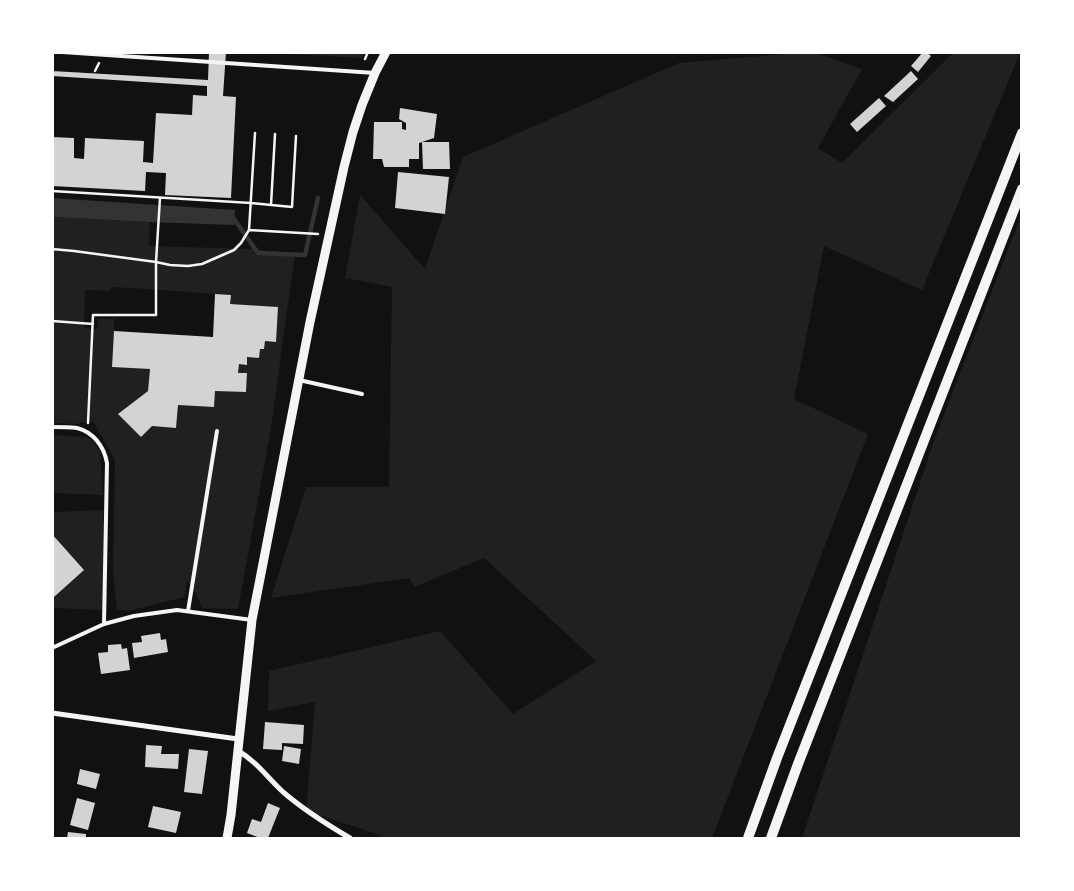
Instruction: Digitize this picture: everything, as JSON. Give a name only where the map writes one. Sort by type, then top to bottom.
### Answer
[{"type":"main road","points":[[748,838],[784,740],[1022,133]]},
{"type":"main road","points":[[771,838],[801,755],[1022,189]]},
{"type":"street","points":[[227,838],[252,620],[299,380],[353,132],[375,73],[386,52]]},
{"type":"street","points":[[52,713],[238,739]]},
{"type":"street","points":[[237,750],[249,757],[281,790],[306,811],[350,838]]},
{"type":"lane","points":[[62,52],[375,73]]},
{"type":"lane","points":[[136,52],[136,58]]},
{"type":"lane","points":[[299,380],[362,394]]},
{"type":"lane","points":[[52,427],[76,428],[88,432],[99,443],[105,453],[107,463],[104,624]]},
{"type":"lane","points":[[188,611],[218,430]]},
{"type":"lane","points":[[52,648],[104,624],[134,616],[177,610],[252,620]]},
{"type":"path","points":[[365,58],[368,52]]},
{"type":"path","points":[[52,249],[188,266],[202,264],[234,250],[249,230],[255,133]]},
{"type":"path","points":[[271,205],[274,134]]},
{"type":"path","points":[[52,191],[292,207],[296,136]]},
{"type":"path","points":[[88,432],[93,316],[156,316],[156,262],[160,198]]},
{"type":"path","points":[[249,230],[319,234]]},
{"type":"path","points":[[52,321],[93,324]]},
{"type":"shaded area","points":[[272,52],[365,53],[362,58]]},
{"type":"shaded area","points":[[813,52],[862,69],[818,148],[842,163],[953,53],[1020,53],[922,290],[824,246],[794,399],[868,434],[712,838],[384,838],[306,811],[315,702],[268,711],[269,671],[440,631],[513,714],[596,661],[484,558],[414,587],[410,578],[271,598],[306,487],[389,487],[392,287],[345,278],[360,195],[425,269],[463,157],[679,63]]},
{"type":"shaded area","points":[[52,198],[235,210],[234,225],[53,217]]},
{"type":"shaded area","points":[[1021,216],[1021,838],[802,838],[935,438]]},
{"type":"shaded area","points":[[52,217],[150,222],[149,246],[252,249],[295,254],[270,434],[238,609],[202,608],[187,580],[185,597],[128,611],[117,609],[113,572],[115,460],[93,421],[75,424],[53,423]],"holes":[[[111,287],[230,295],[230,304],[278,307],[276,342],[265,341],[264,349],[260,349],[259,358],[247,357],[246,364],[239,364],[238,373],[247,374],[246,392],[215,391],[214,407],[178,405],[176,428],[152,426],[141,437],[118,414],[148,391],[150,369],[112,367],[114,319],[98,319],[97,329],[84,328],[85,290],[110,291]]]},
{"type":"shaded area","points":[[53,435],[86,437],[92,440],[100,451],[103,495],[53,493]]},
{"type":"shaded area","points":[[103,510],[103,610],[53,608],[52,597],[84,570],[53,534],[53,512]]},
{"type":"building","points":[[209,52],[226,52],[223,96],[236,97],[231,198],[165,195],[166,173],[146,172],[145,191],[52,186],[52,137],[74,138],[74,158],[84,159],[85,138],[144,141],[143,162],[153,163],[156,113],[192,115],[193,95],[207,96],[207,86],[52,76],[52,71],[208,80]]},
{"type":"building","points":[[923,52],[931,56],[918,72],[911,66]]},
{"type":"building","points":[[911,71],[918,79],[893,102],[884,96]]},
{"type":"building","points":[[879,98],[886,106],[857,132],[850,124]]},
{"type":"building","points":[[400,108],[437,114],[434,138],[419,143],[419,159],[409,159],[409,167],[384,167],[382,159],[373,159],[374,122],[402,122],[402,129],[406,130],[406,123],[399,119]]},
{"type":"building","points":[[422,142],[449,142],[450,169],[423,169]]},
{"type":"building","points":[[398,172],[449,177],[445,214],[395,208]]},
{"type":"building","points":[[215,294],[231,295],[230,304],[278,307],[276,342],[265,341],[264,349],[260,349],[259,358],[247,357],[247,365],[239,364],[238,373],[247,373],[246,392],[215,391],[214,407],[178,405],[176,428],[152,426],[141,437],[118,414],[148,391],[150,369],[112,367],[114,331],[213,337]]},
{"type":"building","points":[[52,534],[84,570],[54,597],[52,597]]},
{"type":"building","points":[[160,633],[161,640],[166,639],[168,652],[134,658],[132,643],[142,642],[141,636]]},
{"type":"building","points":[[121,644],[122,649],[127,648],[130,670],[101,674],[98,653],[108,652],[108,645]]},
{"type":"building","points":[[265,722],[304,725],[303,744],[282,743],[282,750],[263,749]]},
{"type":"building","points":[[146,745],[162,746],[161,754],[179,754],[178,769],[145,767]]},
{"type":"building","points":[[284,746],[301,749],[299,764],[282,761]]},
{"type":"building","points":[[189,749],[208,751],[202,794],[184,792]]},
{"type":"building","points":[[80,769],[100,774],[96,789],[77,784]]},
{"type":"building","points":[[77,798],[95,803],[88,830],[70,825]]},
{"type":"building","points":[[268,803],[280,808],[268,838],[260,838],[247,833],[252,819],[261,822]]},
{"type":"building","points":[[153,806],[181,812],[176,833],[148,827]]},
{"type":"building","points":[[68,832],[86,834],[86,838],[67,838]]},
{"type":"waterway","points":[[229,219],[234,219],[258,253],[305,255],[318,198]]}]
